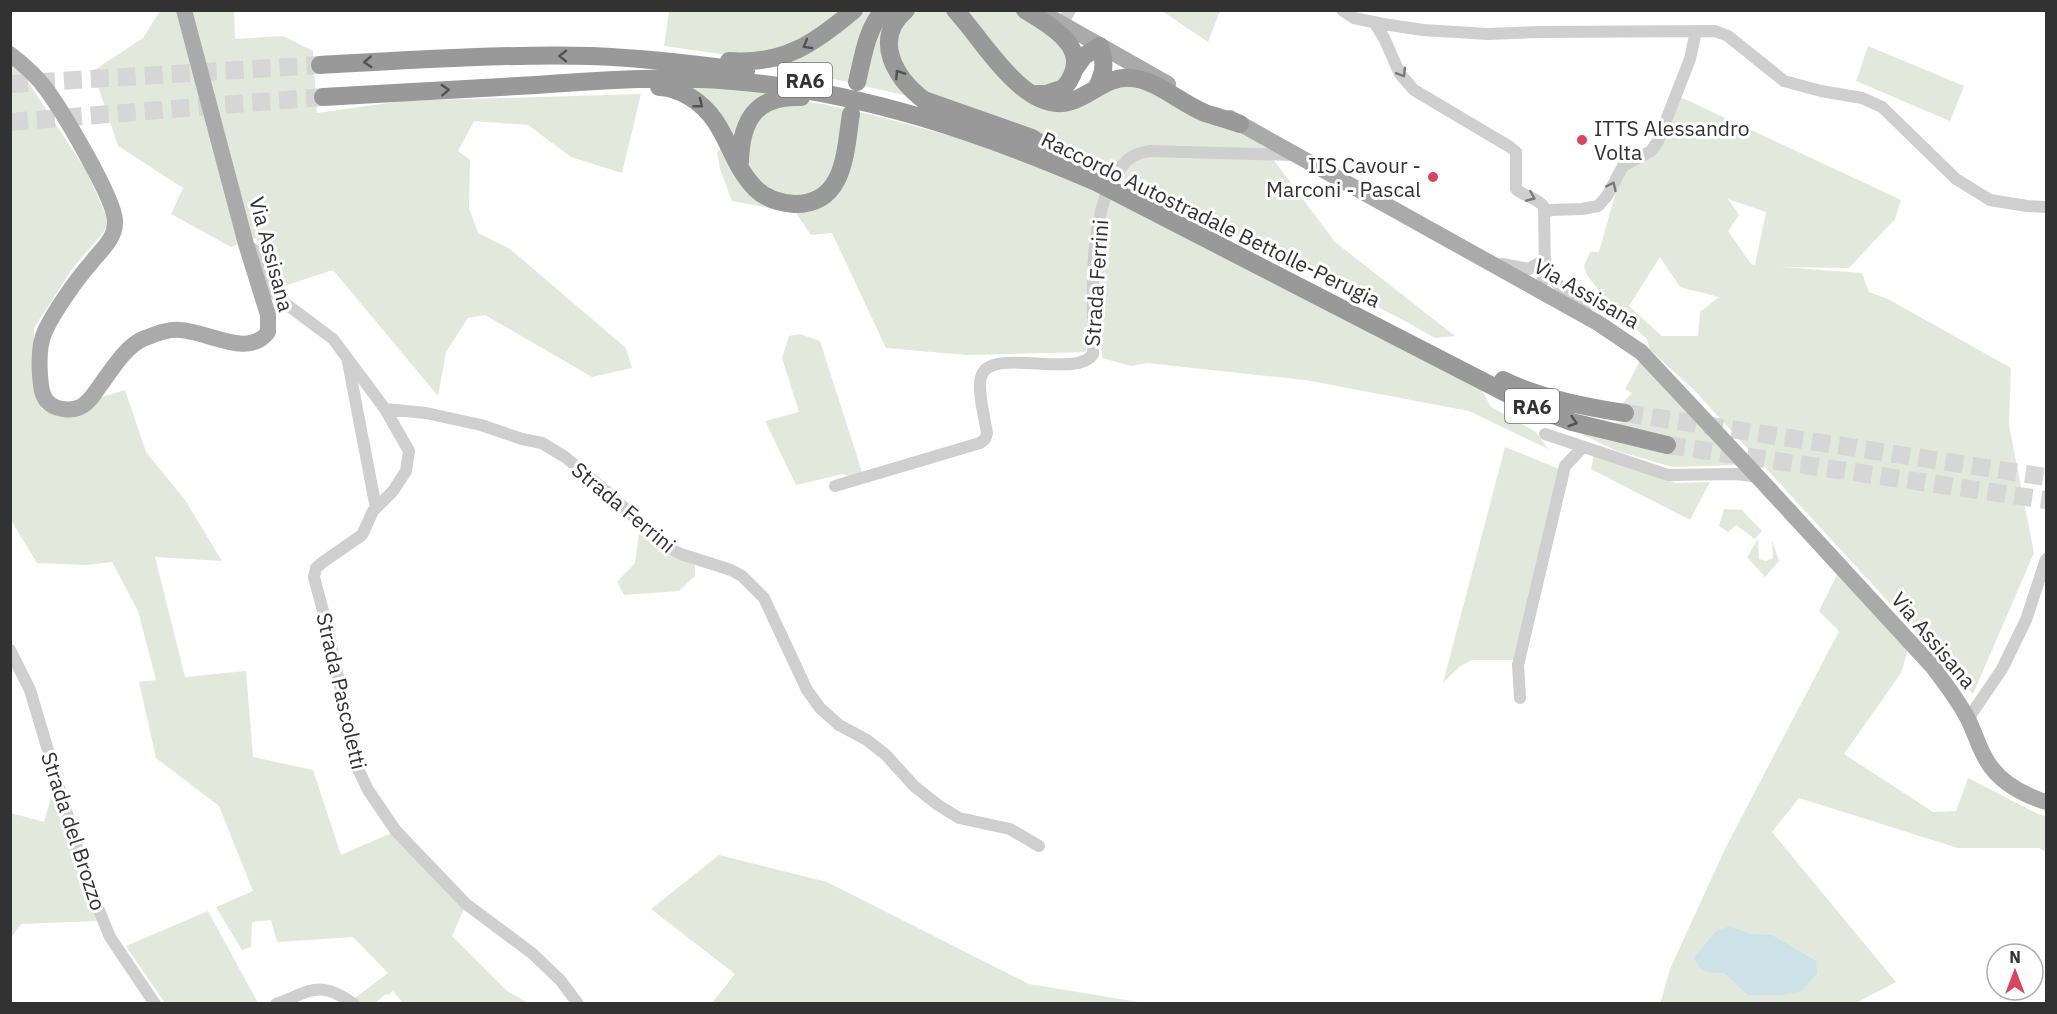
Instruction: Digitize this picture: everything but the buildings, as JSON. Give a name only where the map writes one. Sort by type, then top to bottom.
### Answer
[{"type":"highway","points":[[594,56],[637,54],[750,62],[773,59],[807,46],[854,10]]},
{"type":"highway","points":[[857,82],[873,23],[884,10]]},
{"type":"highway","points":[[906,10],[893,25],[890,43],[891,59],[896,71],[912,91],[924,100],[1032,138],[1060,156]]},
{"type":"highway","points":[[955,10],[1017,84],[1043,100],[1059,103],[1072,101],[1112,80],[1133,78],[1146,81],[1204,112],[1240,124]]},
{"type":"highway","points":[[1025,10],[1064,35],[1074,56],[1074,70]]},
{"type":"highway","points":[[1030,94],[1046,94],[1064,88],[1084,56],[1100,46],[1104,72],[1097,87]]},
{"type":"highway","name":"RA6","points":[[320,65],[478,56],[594,56],[695,64],[804,80],[859,91],[954,117],[1101,173],[1256,259],[1409,337],[1509,383],[1588,407],[1625,413]]},
{"type":"highway","name":"Raccordo Autostradale Bettolle-Perugia","points":[[323,97],[659,78],[744,82],[796,89],[870,104],[926,119],[1005,145],[1075,173],[1256,259]]},
{"type":"highway","points":[[478,88],[511,92],[615,86],[665,87],[678,90],[704,106],[746,177],[757,190],[785,203],[804,204],[822,197],[836,184],[842,168],[850,114]]},
{"type":"highway","points":[[740,164],[740,140],[745,127],[754,113],[767,103],[782,97],[808,98],[889,116],[926,119]]},
{"type":"highway","name":"RA6","points":[[1409,337],[1533,407],[1572,422],[1667,445]]},
{"type":"main road","name":"Via Assisana","points":[[10,54],[32,72],[47,90],[106,193],[116,219],[111,238],[89,264],[45,331],[41,349],[41,389],[45,399],[57,409],[80,408],[90,400],[124,354],[140,340],[161,332],[178,330],[192,331],[243,345],[257,343],[268,332],[268,315],[246,244],[184,10]]},
{"type":"main road","name":"Via Assisana","points":[[1038,10],[1066,17],[1100,46],[1598,323],[1641,352],[1932,666],[1954,694],[1987,762],[1996,773],[2018,791],[2046,802]]},
{"type":"street","points":[[1342,10],[1354,18],[1374,22],[1423,30],[1488,34],[1715,31],[1728,36],[1784,81],[1821,91],[1862,98],[1882,107],[1956,179],[1990,200],[2046,207]]},
{"type":"street","points":[[1374,22],[1400,74],[1414,90],[1516,152],[1516,189],[1540,201],[1544,207],[1544,277],[1539,287],[1533,288]]},
{"type":"street","points":[[1544,214],[1551,210],[1574,210],[1598,206],[1607,196],[1623,166],[1651,152],[1658,141],[1690,59],[1696,31]]},
{"type":"street","points":[[1115,175],[1126,159],[1139,152],[1274,153],[1300,156]]},
{"type":"street","name":"Strada Ferrini","points":[[835,486],[980,443],[985,439],[987,433],[980,378],[984,369],[989,366],[1003,363],[1077,363],[1090,358],[1093,354],[1098,215],[1106,195]]},
{"type":"street","points":[[246,244],[261,255],[273,291],[282,301],[333,339],[385,409]]},
{"type":"street","points":[[1470,252],[1518,268],[1529,269],[1544,260]]},
{"type":"street","points":[[1544,260],[1550,276],[1598,323]]},
{"type":"street","points":[[347,357],[376,508]]},
{"type":"street","name":"Strada Ferrini","points":[[385,409],[426,413],[481,425],[522,439],[542,443],[606,490],[667,546],[681,554],[731,570],[742,576],[764,598],[807,690],[820,708],[839,725],[867,740],[886,755],[914,786],[952,814],[959,818],[1010,829],[1039,846]]},
{"type":"street","name":"Strada Pascoletti","points":[[385,409],[409,451],[406,471],[393,491],[376,508],[362,535],[316,568],[314,577],[358,769],[368,790],[396,831],[466,904],[533,954],[561,981],[578,1004]]},
{"type":"street","points":[[1545,435],[1668,475],[1738,474],[1758,477]]},
{"type":"street","points":[[1520,699],[1518,664],[1565,466],[1583,447]]},
{"type":"street","points":[[1968,719],[2002,669],[2026,620],[2046,559]]},
{"type":"street","name":"Strada del Brozzo","points":[[10,650],[30,690],[87,881],[110,937],[148,1001]]},
{"type":"street","points":[[276,1004],[316,987],[341,994],[354,1004]]},
{"type":"shaded area","points":[[234,10],[235,39],[283,36],[313,51],[317,113],[402,101],[641,94],[622,173],[571,157],[528,125],[474,121],[458,151],[470,160],[469,208],[478,233],[510,249],[626,348],[632,368],[592,377],[485,315],[468,318],[446,352],[438,396],[333,270],[281,287],[276,268],[255,238],[231,247],[171,214],[183,188],[118,146],[93,71],[143,38],[160,11]]},
{"type":"shaded area","points":[[669,11],[843,11],[778,53],[735,56],[664,46]]},
{"type":"shaded area","points":[[863,11],[877,11],[853,83],[766,65]]},
{"type":"shaded area","points":[[895,11],[889,29],[908,96],[864,86],[872,41]]},
{"type":"shaded area","points":[[912,11],[946,11],[1039,104],[1123,80],[1270,146],[1275,162],[1335,242],[1455,336],[1435,338],[1046,139],[925,95],[898,71],[893,32]]},
{"type":"shaded area","points":[[964,11],[1018,11],[1051,31],[1070,58],[1060,83],[1035,89],[1021,81]]},
{"type":"shaded area","points":[[1162,11],[1220,11],[1208,42]]},
{"type":"shaded area","points":[[1868,46],[1964,86],[1950,121],[1856,81]]},
{"type":"shaded area","points":[[11,64],[17,65],[87,172],[110,224],[72,269],[34,328],[34,388],[42,409],[76,417],[102,397],[125,390],[146,452],[185,500],[222,561],[155,557],[185,677],[246,671],[253,757],[313,770],[341,855],[396,831],[466,904],[452,936],[507,991],[528,1003],[403,1003],[393,991],[375,1003],[360,1003],[355,998],[388,973],[353,937],[277,942],[271,920],[252,922],[251,947],[242,950],[216,907],[253,891],[219,806],[156,758],[139,682],[156,680],[138,611],[112,562],[86,565],[37,563],[11,520]]},
{"type":"shaded area","points":[[676,85],[776,92],[766,107],[788,99],[877,116],[984,145],[1106,195],[1480,387],[1491,407],[1536,432],[1548,449],[1469,411],[1305,380],[1147,363],[1131,366],[1102,358],[1099,262],[1089,264],[1086,352],[967,355],[886,348],[832,233],[811,235],[796,213],[732,201],[720,169],[717,152],[731,139]]},
{"type":"shaded area","points":[[1676,95],[1901,200],[1895,219],[1849,268],[1781,267],[1862,273],[1869,292],[1888,299],[2011,368],[2009,425],[2034,553],[1973,694],[1693,389],[1650,350],[1647,339],[1614,310],[1587,275],[1584,266],[1590,252],[1599,252],[1623,166],[1651,151]],"holes":[[[1728,199],[1766,212],[1755,265],[1751,264],[1728,231],[1739,215]],[[1660,257],[1680,287],[1719,297],[1700,312],[1698,336],[1662,336],[1629,306]]]},
{"type":"shaded area","points":[[800,334],[820,341],[863,475],[851,477],[843,474],[796,485],[765,421],[799,412],[782,358],[789,336]]},
{"type":"shaded area","points":[[1640,361],[1739,465],[1673,467],[1617,451],[1575,431],[1667,438],[1614,423],[1625,422],[1626,418],[1620,406],[1632,393],[1625,389]]},
{"type":"shaded area","points":[[1505,447],[1559,469],[1515,660],[1472,660],[1460,666],[1443,683]]},
{"type":"shaded area","points":[[1594,455],[1676,483],[1710,482],[1690,520],[1591,469]]},
{"type":"shaded area","points":[[1724,509],[1742,510],[1762,531],[1755,539],[1736,525],[1728,532],[1719,526]]},
{"type":"shaded area","points":[[639,534],[695,562],[695,576],[679,591],[624,595],[617,582],[635,563]]},
{"type":"shaded area","points":[[1758,539],[1759,559],[1766,561],[1773,558],[1772,540],[1779,561],[1765,577],[1747,557]]},
{"type":"shaded area","points":[[1839,571],[1909,646],[1901,673],[1844,754],[1933,812],[1956,811],[1968,778],[2046,816],[2046,852],[2039,848],[1958,848],[1799,798],[1772,832],[1896,982],[1856,1003],[1660,1004],[1670,969],[1725,849],[1839,631],[1819,611]]},
{"type":"shaded area","points":[[52,794],[97,921],[21,924],[11,938],[11,813],[44,822]]},
{"type":"shaded area","points":[[719,855],[827,882],[1029,984],[1144,1003],[712,1003],[735,974],[651,909]]},
{"type":"shaded area","points":[[208,911],[258,1003],[165,1003],[126,946]]},
{"type":"shaded area","points":[[1730,926],[1751,934],[1772,935],[1816,961],[1817,973],[1802,991],[1782,995],[1748,995],[1724,973],[1709,972],[1699,967],[1694,958],[1715,932]]},
{"type":"tunnel","points":[[10,84],[320,65]]},
{"type":"tunnel","points":[[10,122],[323,97]]},
{"type":"tunnel","points":[[1625,413],[2046,477]]},
{"type":"tunnel","points":[[1667,445],[2046,500]]},
{"type":"place","name":"ITTS Alessandro Volta","points":[[1582,140]]},
{"type":"place","name":"IIS Cavour - Marconi - Pascal","points":[[1433,177]]}]
